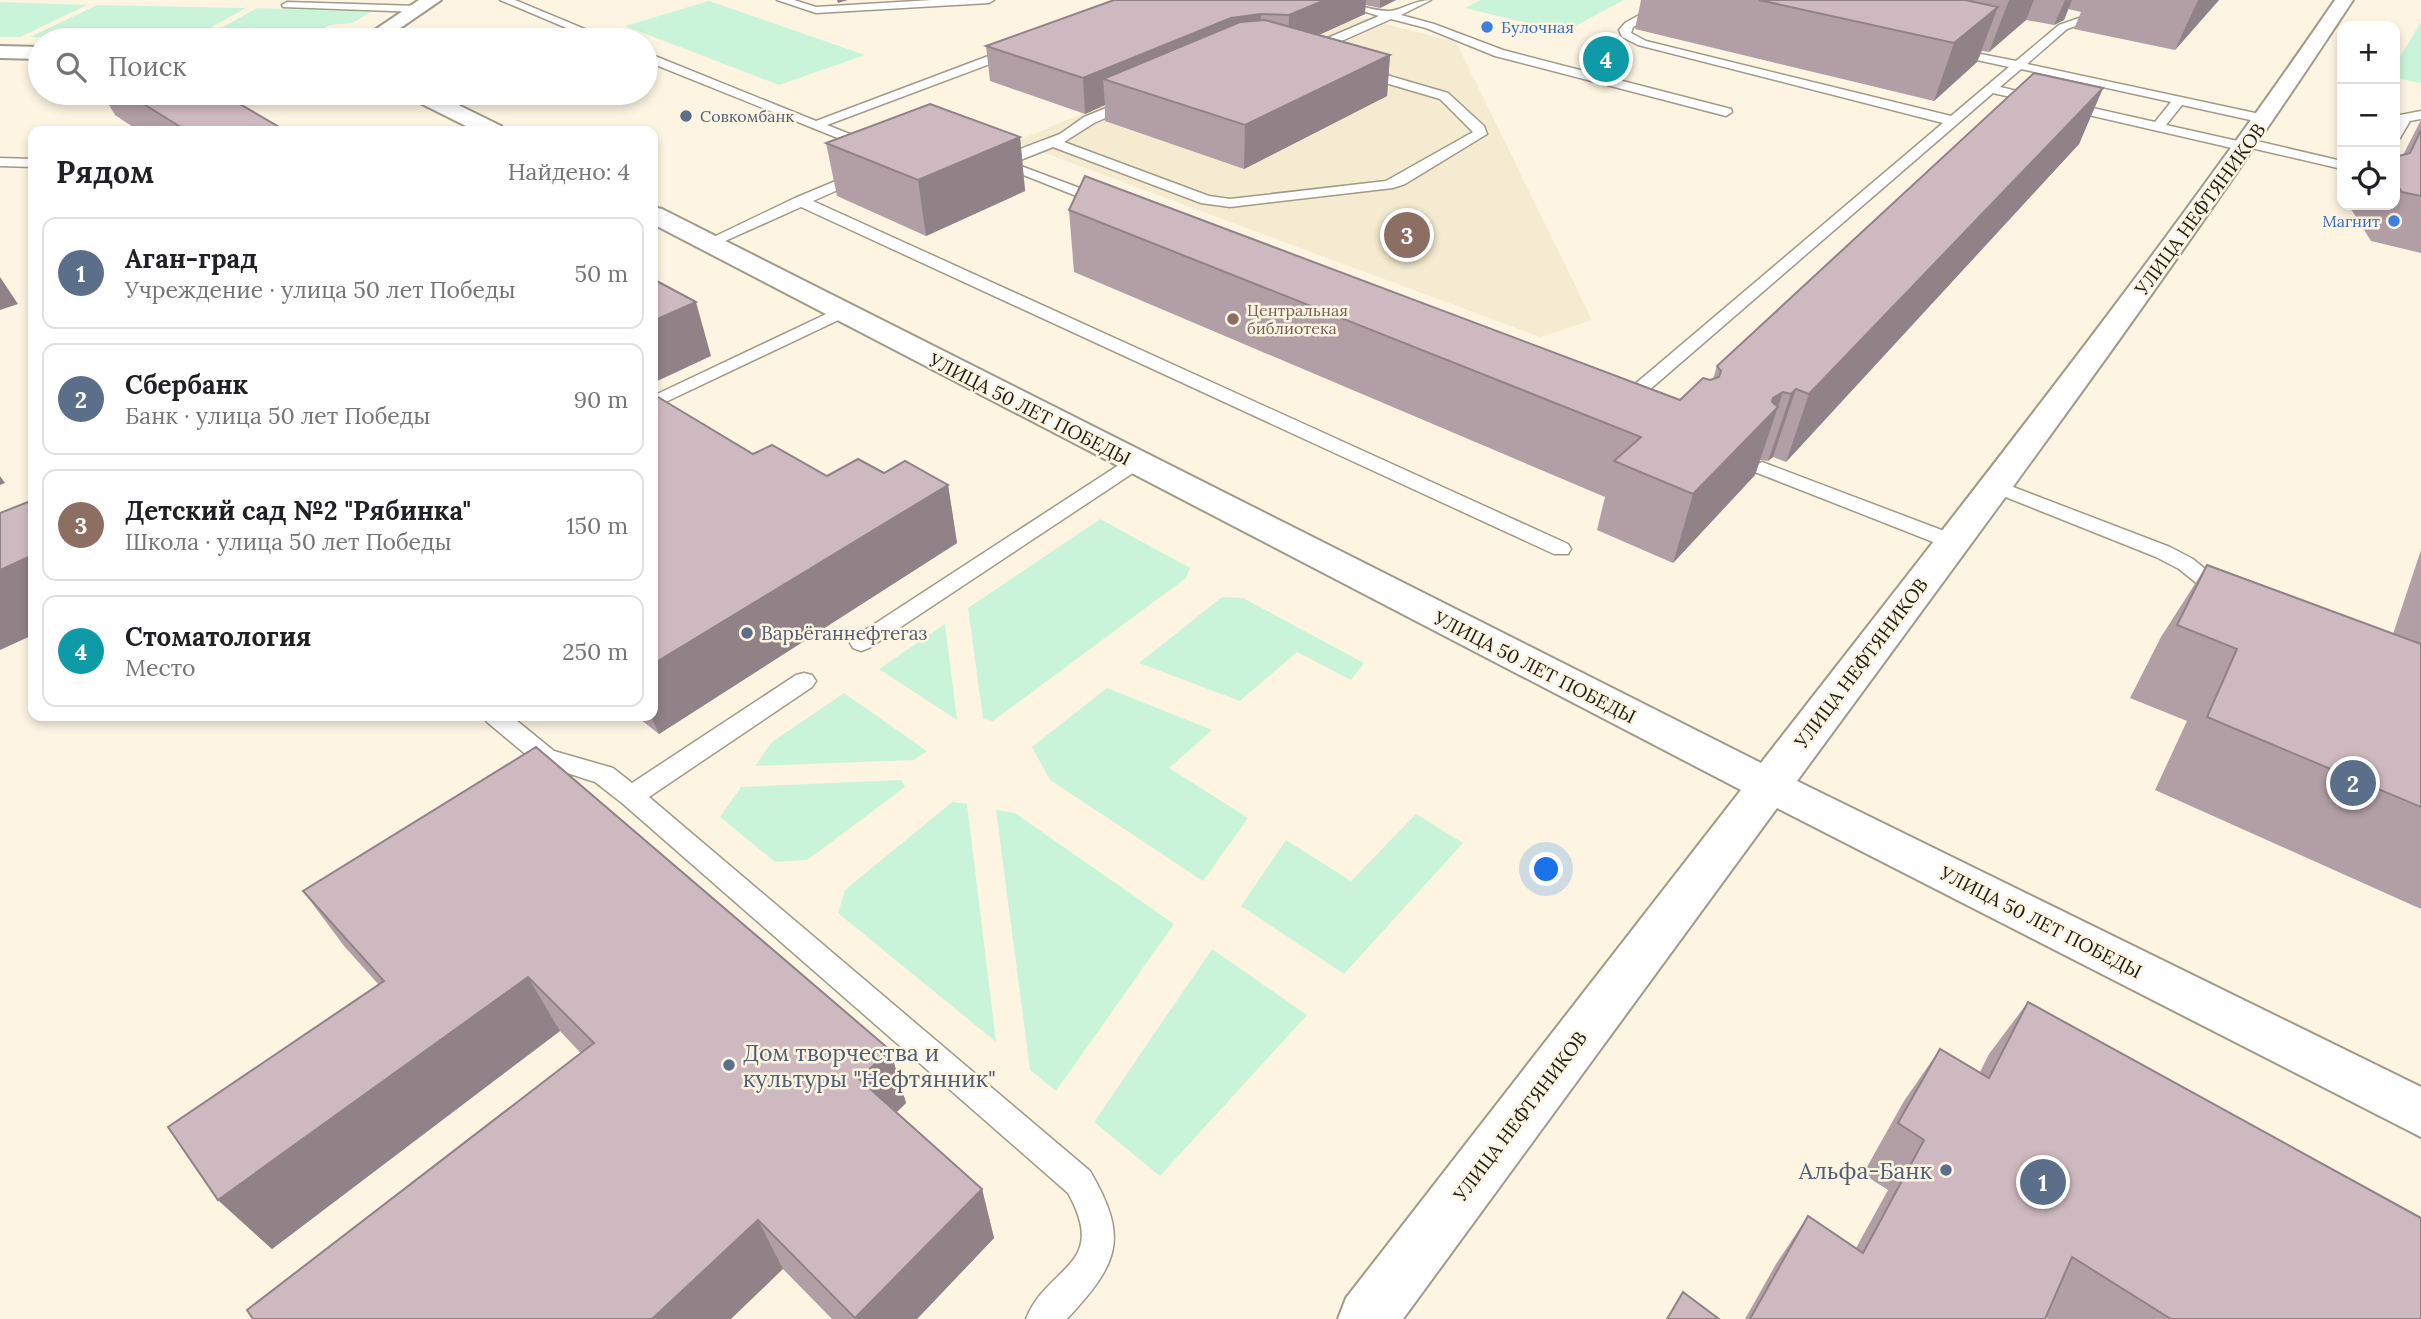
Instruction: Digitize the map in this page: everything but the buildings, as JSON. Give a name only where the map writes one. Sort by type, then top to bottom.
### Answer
[{"type":"street","name":"УЛИЦА НЕФТЯНИКОВ","points":[[1367,1319],[1995,486],[2253,136],[2344,0]]},
{"type":"street","points":[[389,28],[426,4]]},
{"type":"street","points":[[0,52],[28,53]]},
{"type":"street","points":[[442,105],[483,126]]},
{"type":"street","name":"УЛИЦА 50 ЛЕТ ПОБЕДЫ","points":[[658,217],[1769,785],[2421,1113]]},
{"type":"lane","points":[[505,0],[575,28]]},
{"type":"lane","points":[[782,0],[816,10],[989,0]]},
{"type":"lane","points":[[1331,0],[1440,29],[1499,53],[1726,112]]},
{"type":"lane","points":[[1324,61],[1293,54],[1426,0]]},
{"type":"lane","points":[[1674,0],[1629,26],[1625,30],[1626,35],[1642,43],[1953,121]]},
{"type":"lane","points":[[1639,417],[1620,398],[2063,27],[2086,19],[2107,0]]},
{"type":"lane","points":[[287,5],[426,4]]},
{"type":"lane","points":[[2060,13],[2086,19]]},
{"type":"lane","points":[[816,125],[1034,43]]},
{"type":"lane","points":[[1937,47],[2179,100],[2253,136],[2337,163]]},
{"type":"lane","points":[[658,62],[887,154]]},
{"type":"lane","points":[[1052,142],[1206,200],[1230,203],[1388,185],[1400,181],[1480,134],[1479,129],[1444,96],[1349,69]]},
{"type":"lane","points":[[1991,89],[2158,127],[2253,136]]},
{"type":"lane","points":[[1001,163],[1052,142],[1089,120],[1150,94]]},
{"type":"lane","points":[[2158,127],[2179,100]]},
{"type":"lane","points":[[2400,126],[2404,118],[2421,116]]},
{"type":"lane","points":[[981,156],[1118,208]]},
{"type":"lane","points":[[0,162],[28,163]]},
{"type":"lane","points":[[709,243],[873,170]]},
{"type":"lane","points":[[800,201],[1561,549]]},
{"type":"lane","points":[[658,400],[841,312]]},
{"type":"lane","points":[[861,643],[1136,463]]},
{"type":"lane","points":[[1762,468],[1953,541]]},
{"type":"lane","points":[[1995,486],[2163,552],[2208,580],[2239,607]]},
{"type":"lane","points":[[631,796],[804,681]]},
{"type":"lane","points":[[501,721],[545,757],[604,775],[631,796],[1079,1182],[1093,1203],[1102,1234],[1093,1264],[1043,1319]]},
{"type":"shaded area","points":[[1358,17],[1456,42],[1592,320],[1540,337],[1015,142],[1252,42]]},
{"type":"green space","points":[[1481,0],[1624,0],[1564,32],[1465,8]]},
{"type":"green space","points":[[709,1],[865,55],[779,85],[658,39],[658,28],[625,26]]},
{"type":"green space","points":[[0,2],[87,5],[39,28],[28,28],[28,33],[20,37],[0,37]]},
{"type":"green space","points":[[97,5],[246,8],[210,28],[49,28]]},
{"type":"green space","points":[[257,8],[371,12],[352,23],[329,25],[325,28],[221,28]]},
{"type":"green space","points":[[2421,22],[2421,83],[2400,79],[2400,57]]},
{"type":"green space","points":[[1100,519],[1190,568],[1186,578],[993,721],[983,719],[968,608]]},
{"type":"green space","points":[[1222,597],[1243,598],[1364,663],[1351,680],[1297,652],[1240,701],[1139,663]]},
{"type":"green space","points":[[945,624],[957,720],[879,669]]},
{"type":"green space","points":[[1107,688],[1212,730],[1169,768],[1248,818],[1203,881],[1050,780],[1032,747]]},
{"type":"green space","points":[[844,693],[927,751],[914,760],[755,766],[772,742]]},
{"type":"green space","points":[[901,780],[905,787],[807,860],[775,862],[720,817],[741,787]]},
{"type":"green space","points":[[952,802],[967,804],[996,1042],[838,913],[845,890]]},
{"type":"green space","points":[[996,810],[1015,813],[1174,924],[1056,1091],[1030,1070]]},
{"type":"green space","points":[[1416,814],[1463,843],[1344,974],[1241,906],[1286,840],[1351,881]]},
{"type":"green space","points":[[1212,949],[1307,1015],[1160,1176],[1094,1122]]},
{"type":"place","name":"Булочная","points":[[1487,27]]},
{"type":"place","name":"Стоматология","points":[[1606,59]]},
{"type":"place","name":"Совкомбанк","points":[[686,116]]},
{"type":"place","name":"Магнит","points":[[2394,221]]},
{"type":"place","name":"Детский сад №2 \"Рябинка\"","points":[[1407,235]]},
{"type":"place","name":"Центральная библиотека","points":[[1233,319]]},
{"type":"place","name":"Варьёганнефтегаз","points":[[747,633]]},
{"type":"place","name":"Сбербанк","points":[[2353,783]]},
{"type":"place","name":"Дом творчества и культуры \"Нефтянник\"","points":[[729,1065]]},
{"type":"place","name":"Альфа-Банк","points":[[1946,1170]]},
{"type":"place","name":"Аган-град","points":[[2043,1182]]}]
